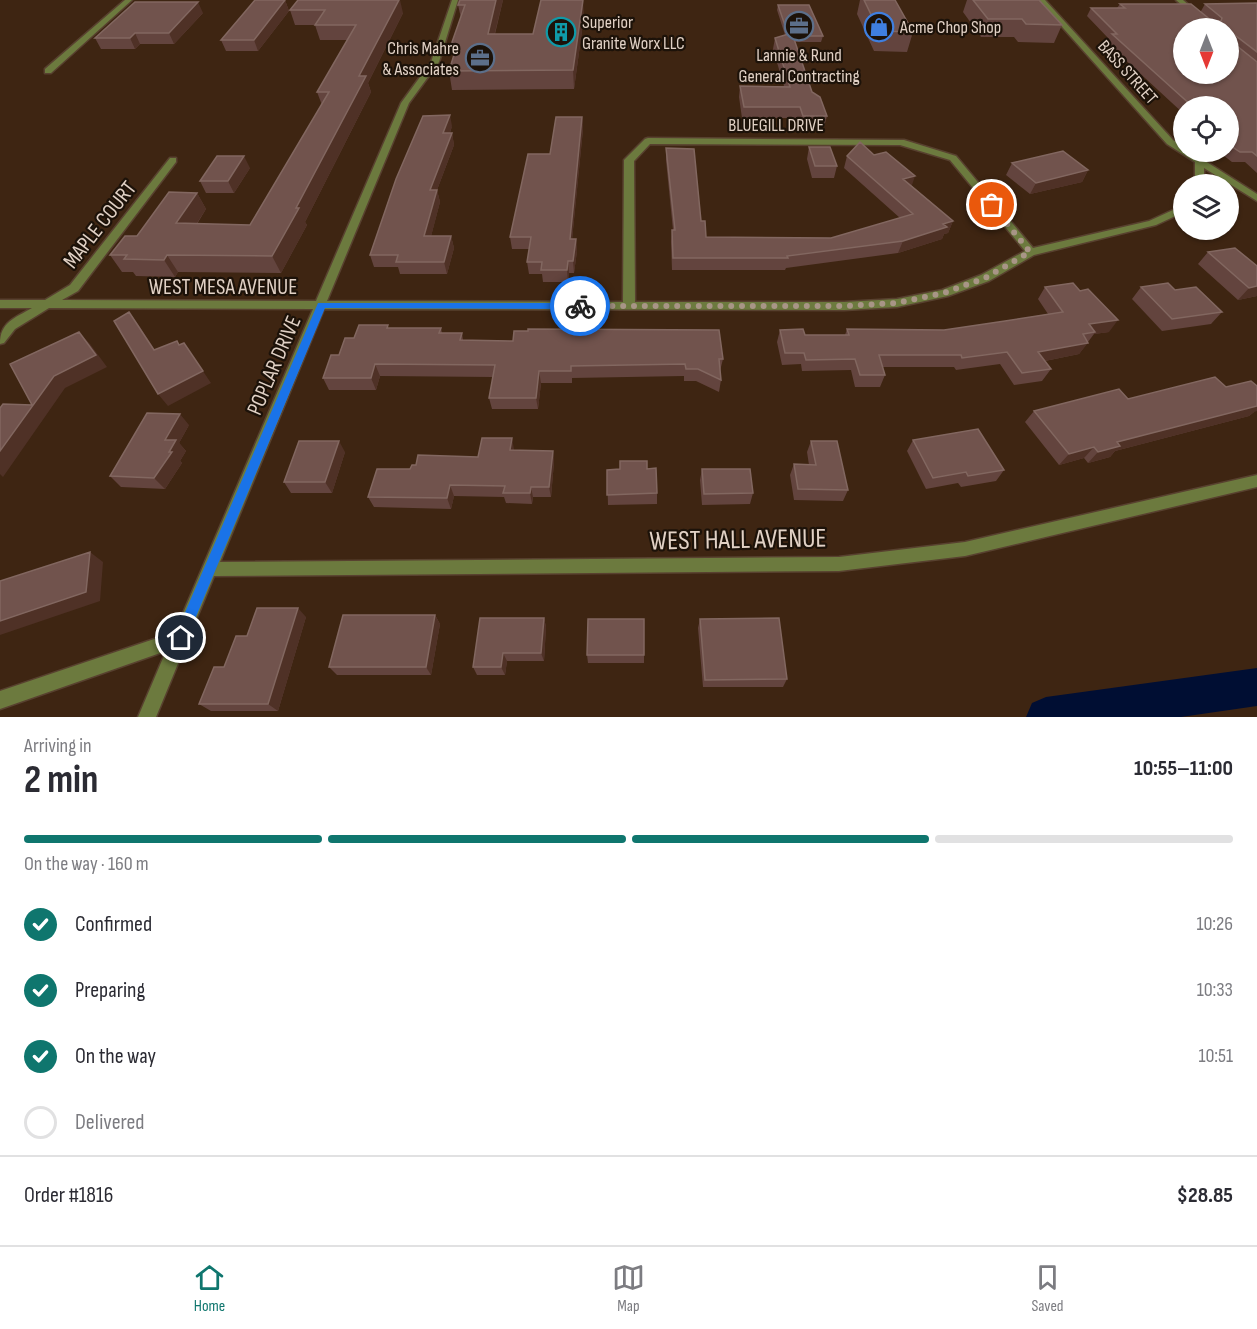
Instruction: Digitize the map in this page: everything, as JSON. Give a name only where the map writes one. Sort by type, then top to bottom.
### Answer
[{"type":"street","points":[[48,71],[129,0]]},
{"type":"street","name":"POPLAR DRIVE","points":[[147,717],[405,103],[435,62],[455,0]]},
{"type":"street","name":"BASS STREET","points":[[1041,0],[1170,142],[1199,163],[1257,198]]},
{"type":"street","points":[[1179,0],[1200,18]]},
{"type":"street","name":"BLUEGILL DRIVE","points":[[629,306],[629,160],[648,141],[901,142],[953,158],[1030,252]]},
{"type":"street","name":"MAPLE COURT","points":[[0,340],[11,326],[74,288],[173,160]]},
{"type":"street","points":[[1199,163],[1200,174]]},
{"type":"street","name":"WEST MESA AVENUE","points":[[0,304],[844,306],[897,303],[944,293],[985,278],[1030,252],[1152,223],[1173,213]]},
{"type":"street","name":"WEST HALL AVENUE","points":[[210,569],[839,564],[965,549],[1257,481]]},
{"type":"street","points":[[0,700],[181,638]]},
{"type":"building","points":[[255,0],[285,0],[254,40],[221,40]]},
{"type":"building","points":[[298,0],[399,0],[359,76],[366,76],[272,256],[167,255],[164,260],[124,259],[127,255],[110,255],[125,236],[137,236],[169,192],[197,193],[176,223],[250,225],[329,92],[317,92],[356,25],[315,25],[325,10],[290,10]]},
{"type":"building","points":[[460,0],[496,0],[488,34],[533,34],[541,0],[583,0],[573,70],[449,71],[457,45],[451,45],[465,5],[458,5]]},
{"type":"building","points":[[864,0],[895,0],[913,32],[879,31]]},
{"type":"building","points":[[973,0],[1039,0],[1062,25],[1026,24],[1022,19],[988,19]]},
{"type":"building","points":[[135,2],[198,2],[169,33],[135,33],[130,38],[95,38]]},
{"type":"building","points":[[1257,3],[1257,52],[1239,38],[1239,18],[1222,18],[1205,4]]},
{"type":"building","points":[[1120,4],[1191,4],[1208,18],[1173,18],[1173,84],[1239,84],[1239,48],[1257,62],[1257,156],[1252,152],[1239,151],[1239,96],[1181,96],[1112,34],[1117,34],[1091,8],[1125,8]]},
{"type":"building","name":"Lannie & Rund General Contracting","points":[[778,5],[809,5],[823,36],[788,34]]},
{"type":"building","points":[[792,33],[812,92],[820,97],[827,116],[803,116],[800,107],[744,107],[740,86],[790,87],[775,38]]},
{"type":"building","points":[[450,115],[443,133],[452,133],[430,190],[437,190],[424,236],[451,236],[444,262],[396,262],[398,255],[370,255],[396,179],[423,116]]},
{"type":"building","points":[[556,117],[582,117],[570,239],[576,239],[573,261],[568,261],[567,270],[541,270],[542,262],[527,262],[531,237],[510,237],[528,154],[550,154]]},
{"type":"building","points":[[860,142],[874,155],[886,152],[915,176],[903,179],[953,221],[943,224],[947,227],[903,241],[787,256],[788,258],[673,258],[672,230],[675,230],[666,148],[694,149],[701,221],[705,221],[706,237],[831,238],[913,214],[847,156]]},
{"type":"building","points":[[809,147],[830,147],[837,166],[815,166]]},
{"type":"building","points":[[1063,151],[1088,170],[1036,183],[1012,163]]},
{"type":"building","points":[[217,156],[244,156],[228,181],[200,181]]},
{"type":"building","points":[[1235,248],[1257,266],[1257,286],[1249,288],[1208,252]]},
{"type":"building","points":[[1073,283],[1080,291],[1088,289],[1118,320],[1089,324],[1095,332],[1083,334],[1088,343],[1038,352],[1051,369],[1022,373],[1007,352],[962,358],[961,355],[879,355],[885,375],[860,375],[855,359],[806,360],[804,353],[785,353],[780,330],[803,329],[805,335],[849,335],[847,329],[944,330],[1063,312],[1045,287]]},
{"type":"building","points":[[1168,283],[1175,290],[1196,287],[1222,312],[1172,319],[1141,287]]},
{"type":"building","points":[[129,312],[154,350],[177,341],[179,345],[184,343],[203,371],[158,394],[114,321]]},
{"type":"building","points":[[359,325],[388,325],[387,328],[441,328],[439,333],[462,333],[460,340],[513,341],[514,331],[528,331],[528,329],[719,330],[723,359],[719,359],[721,380],[698,369],[686,369],[685,364],[571,366],[571,371],[539,371],[536,398],[489,398],[495,365],[375,364],[371,378],[323,378],[331,355],[339,355],[345,338],[354,338]]},
{"type":"building","points":[[79,332],[96,355],[54,376],[0,451],[0,408],[3,404],[32,405],[10,364]]},
{"type":"building","points":[[1215,377],[1226,387],[1251,381],[1257,386],[1257,406],[1117,442],[1120,446],[1098,452],[1094,447],[1069,454],[1034,411],[1119,389],[1128,399]]},
{"type":"building","points":[[147,413],[180,414],[165,440],[176,440],[169,452],[172,452],[154,478],[110,476]]},
{"type":"building","points":[[978,429],[1004,470],[968,476],[966,472],[933,478],[913,440]]},
{"type":"building","points":[[482,438],[512,438],[510,450],[553,451],[549,487],[531,487],[530,493],[503,493],[505,486],[450,485],[447,498],[368,497],[377,469],[410,469],[412,465],[416,465],[418,455],[478,457]]},
{"type":"building","points":[[299,441],[339,441],[325,482],[284,482]]},
{"type":"building","points":[[811,441],[837,441],[848,490],[798,489],[794,464],[816,465]]},
{"type":"building","points":[[620,461],[647,461],[647,469],[656,468],[657,493],[607,495],[607,470],[620,469]]},
{"type":"building","points":[[702,469],[750,469],[753,493],[704,494]]},
{"type":"building","points":[[90,552],[86,592],[0,621],[0,581]]},
{"type":"building","points":[[257,608],[298,608],[268,704],[199,704],[214,667],[224,667],[236,636],[247,636]]},
{"type":"building","points":[[343,615],[435,615],[426,667],[329,667]]},
{"type":"building","points":[[480,618],[544,618],[541,653],[503,653],[501,667],[473,667]]},
{"type":"building","points":[[779,618],[787,679],[705,680],[700,619]]},
{"type":"building","points":[[588,619],[644,619],[644,655],[587,655]]},
{"type":"waterway","points":[[1046,717],[1257,687]]},
{"type":"way so far","points":[[580,306],[844,306],[897,303],[944,293],[985,278],[1030,252],[992,205]]},
{"type":"place","name":"Lannie & Rund General Contracting","points":[[799,26]]},
{"type":"place","name":"Acme Chop Shop","points":[[879,27]]},
{"type":"place","name":"Superior Granite Worx LLC","points":[[561,32]]},
{"type":"place","name":"Chris Mahre & Associates","points":[[480,58]]},
{"type":"route","points":[[181,638],[321,305],[580,306]]}]
